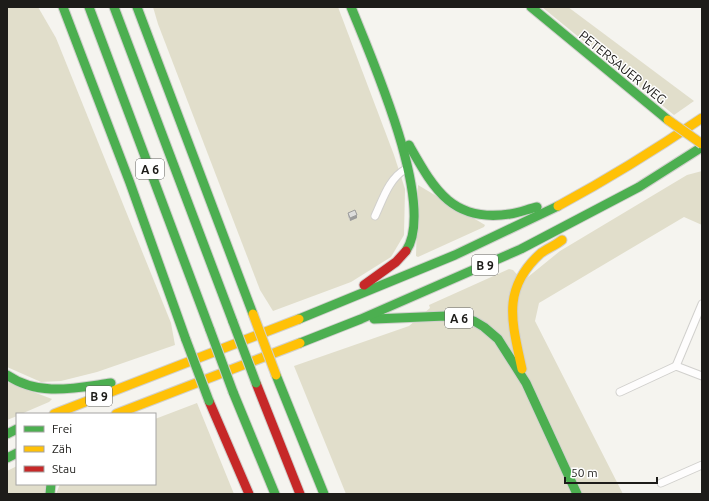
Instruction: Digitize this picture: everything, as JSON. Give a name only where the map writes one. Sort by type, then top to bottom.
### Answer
[{"type":"main road","points":[[54,7],[83,60]]},
{"type":"main road","points":[[63,7],[130,183],[209,401],[249,494]]},
{"type":"main road","name":"A 6","points":[[89,7],[233,392],[275,494]]},
{"type":"main road","name":"A 6","points":[[114,7],[256,383],[300,494]]},
{"type":"main road","points":[[137,7],[276,376],[324,494]]},
{"type":"main road","points":[[143,7],[146,30]]},
{"type":"main road","points":[[350,7],[393,117],[428,178],[442,196],[459,209],[479,215],[510,214],[573,198]]},
{"type":"main road","name":"PETERSAUER WEG","points":[[530,7],[668,120],[702,144]]},
{"type":"main road","name":"B 9","points":[[339,303],[401,257],[411,244],[415,221],[415,206],[408,168],[393,117]]},
{"type":"main road","name":"B 9","points":[[57,413],[339,303],[461,252],[573,198],[668,143],[702,118]]},
{"type":"main road","name":"B 9","points":[[119,413],[361,319],[521,249],[606,205],[677,164],[702,147]]},
{"type":"main road","name":"B 9","points":[[526,383],[513,326],[513,299],[515,287],[519,278],[543,252],[556,244],[606,205]]},
{"type":"main road","name":"A 6","points":[[361,319],[446,316],[474,321],[498,340],[526,383]]},
{"type":"main road","points":[[7,375],[18,383],[30,387],[46,389],[79,387],[144,379]]},
{"type":"main road","points":[[526,383],[577,494]]},
{"type":"main road","name":"B 9","points":[[126,413],[135,407]]},
{"type":"main road","points":[[7,434],[16,430]]},
{"type":"main road","points":[[7,458],[16,454]]},
{"type":"lane","points":[[375,216],[398,173],[408,168]]},
{"type":"lane","points":[[620,392],[676,366],[702,304]]},
{"type":"lane","points":[[676,366],[702,376]]},
{"type":"lane","points":[[661,483],[702,465]]},
{"type":"shaded area","points":[[7,7],[38,7],[56,38],[171,323],[175,345],[97,372],[61,381],[41,382],[7,367]]},
{"type":"shaded area","points":[[153,7],[338,7],[394,155],[405,189],[404,235],[391,257],[351,282],[273,311],[260,290],[158,24]]},
{"type":"shaded area","points":[[542,7],[568,7],[694,101],[674,115]]},
{"type":"shaded area","points":[[702,171],[702,225],[684,217],[539,303],[535,321],[623,494],[346,494],[294,366],[409,326],[430,308],[429,305],[509,269],[513,270],[523,281],[560,251],[687,175]]},
{"type":"shaded area","points":[[418,185],[485,225],[484,227],[418,257],[416,256]]},
{"type":"shaded area","points":[[7,382],[52,399],[49,402],[23,413],[16,413],[16,416],[7,420]]},
{"type":"shaded area","points":[[197,403],[234,494],[56,494],[60,485],[156,485],[156,419]]},
{"type":"shaded area","points":[[16,466],[16,485],[46,485],[45,494],[7,493],[7,471]]},
{"type":"building","points":[[355,210],[357,215],[350,218],[348,213]]},
{"type":"traffic: fast","points":[[63,7],[130,183],[186,340]]},
{"type":"traffic: fast","points":[[89,7],[210,330]]},
{"type":"traffic: fast","points":[[114,7],[233,322]]},
{"type":"traffic: fast","points":[[137,7],[253,314]]},
{"type":"traffic: fast","points":[[351,7],[398,130],[407,167],[413,200],[413,229],[406,251]]},
{"type":"traffic: fast","points":[[531,7],[668,120]]},
{"type":"traffic: fast","points":[[409,145],[427,176],[437,189],[459,208],[473,213],[490,215],[513,213],[537,207]]},
{"type":"traffic: fast","points":[[300,343],[361,319],[521,249],[639,187],[702,147]]},
{"type":"traffic: fast","points":[[299,319],[455,255],[558,206]]},
{"type":"traffic: fast","points":[[374,319],[446,316],[463,318],[474,321],[498,339],[526,383],[577,494]]},
{"type":"traffic: fast","points":[[233,322],[256,383]]},
{"type":"traffic: fast","points":[[210,330],[233,392]]},
{"type":"traffic: fast","points":[[186,340],[209,401]]},
{"type":"traffic: fast","points":[[7,375],[19,382],[44,389],[71,388],[111,383]]},
{"type":"traffic: fast","points":[[276,375],[324,494]]},
{"type":"traffic: fast","points":[[233,392],[275,494]]},
{"type":"traffic: fast","points":[[7,434],[16,430]]},
{"type":"traffic: fast","points":[[7,458],[16,454]]},
{"type":"traffic: fast","points":[[50,494],[51,485]]},
{"type":"traffic: slow","points":[[558,206],[631,164],[702,118]]},
{"type":"traffic: slow","points":[[668,120],[702,144]]},
{"type":"traffic: slow","points":[[522,369],[513,321],[515,293],[528,266],[541,253],[562,240]]},
{"type":"traffic: slow","points":[[253,314],[276,375]]},
{"type":"traffic: slow","points":[[57,413],[299,319]]},
{"type":"traffic: slow","points":[[119,413],[300,343]]},
{"type":"traffic: jam","points":[[364,285],[396,262],[406,251]]},
{"type":"traffic: jam","points":[[256,383],[300,494]]},
{"type":"traffic: jam","points":[[209,401],[249,494]]}]
